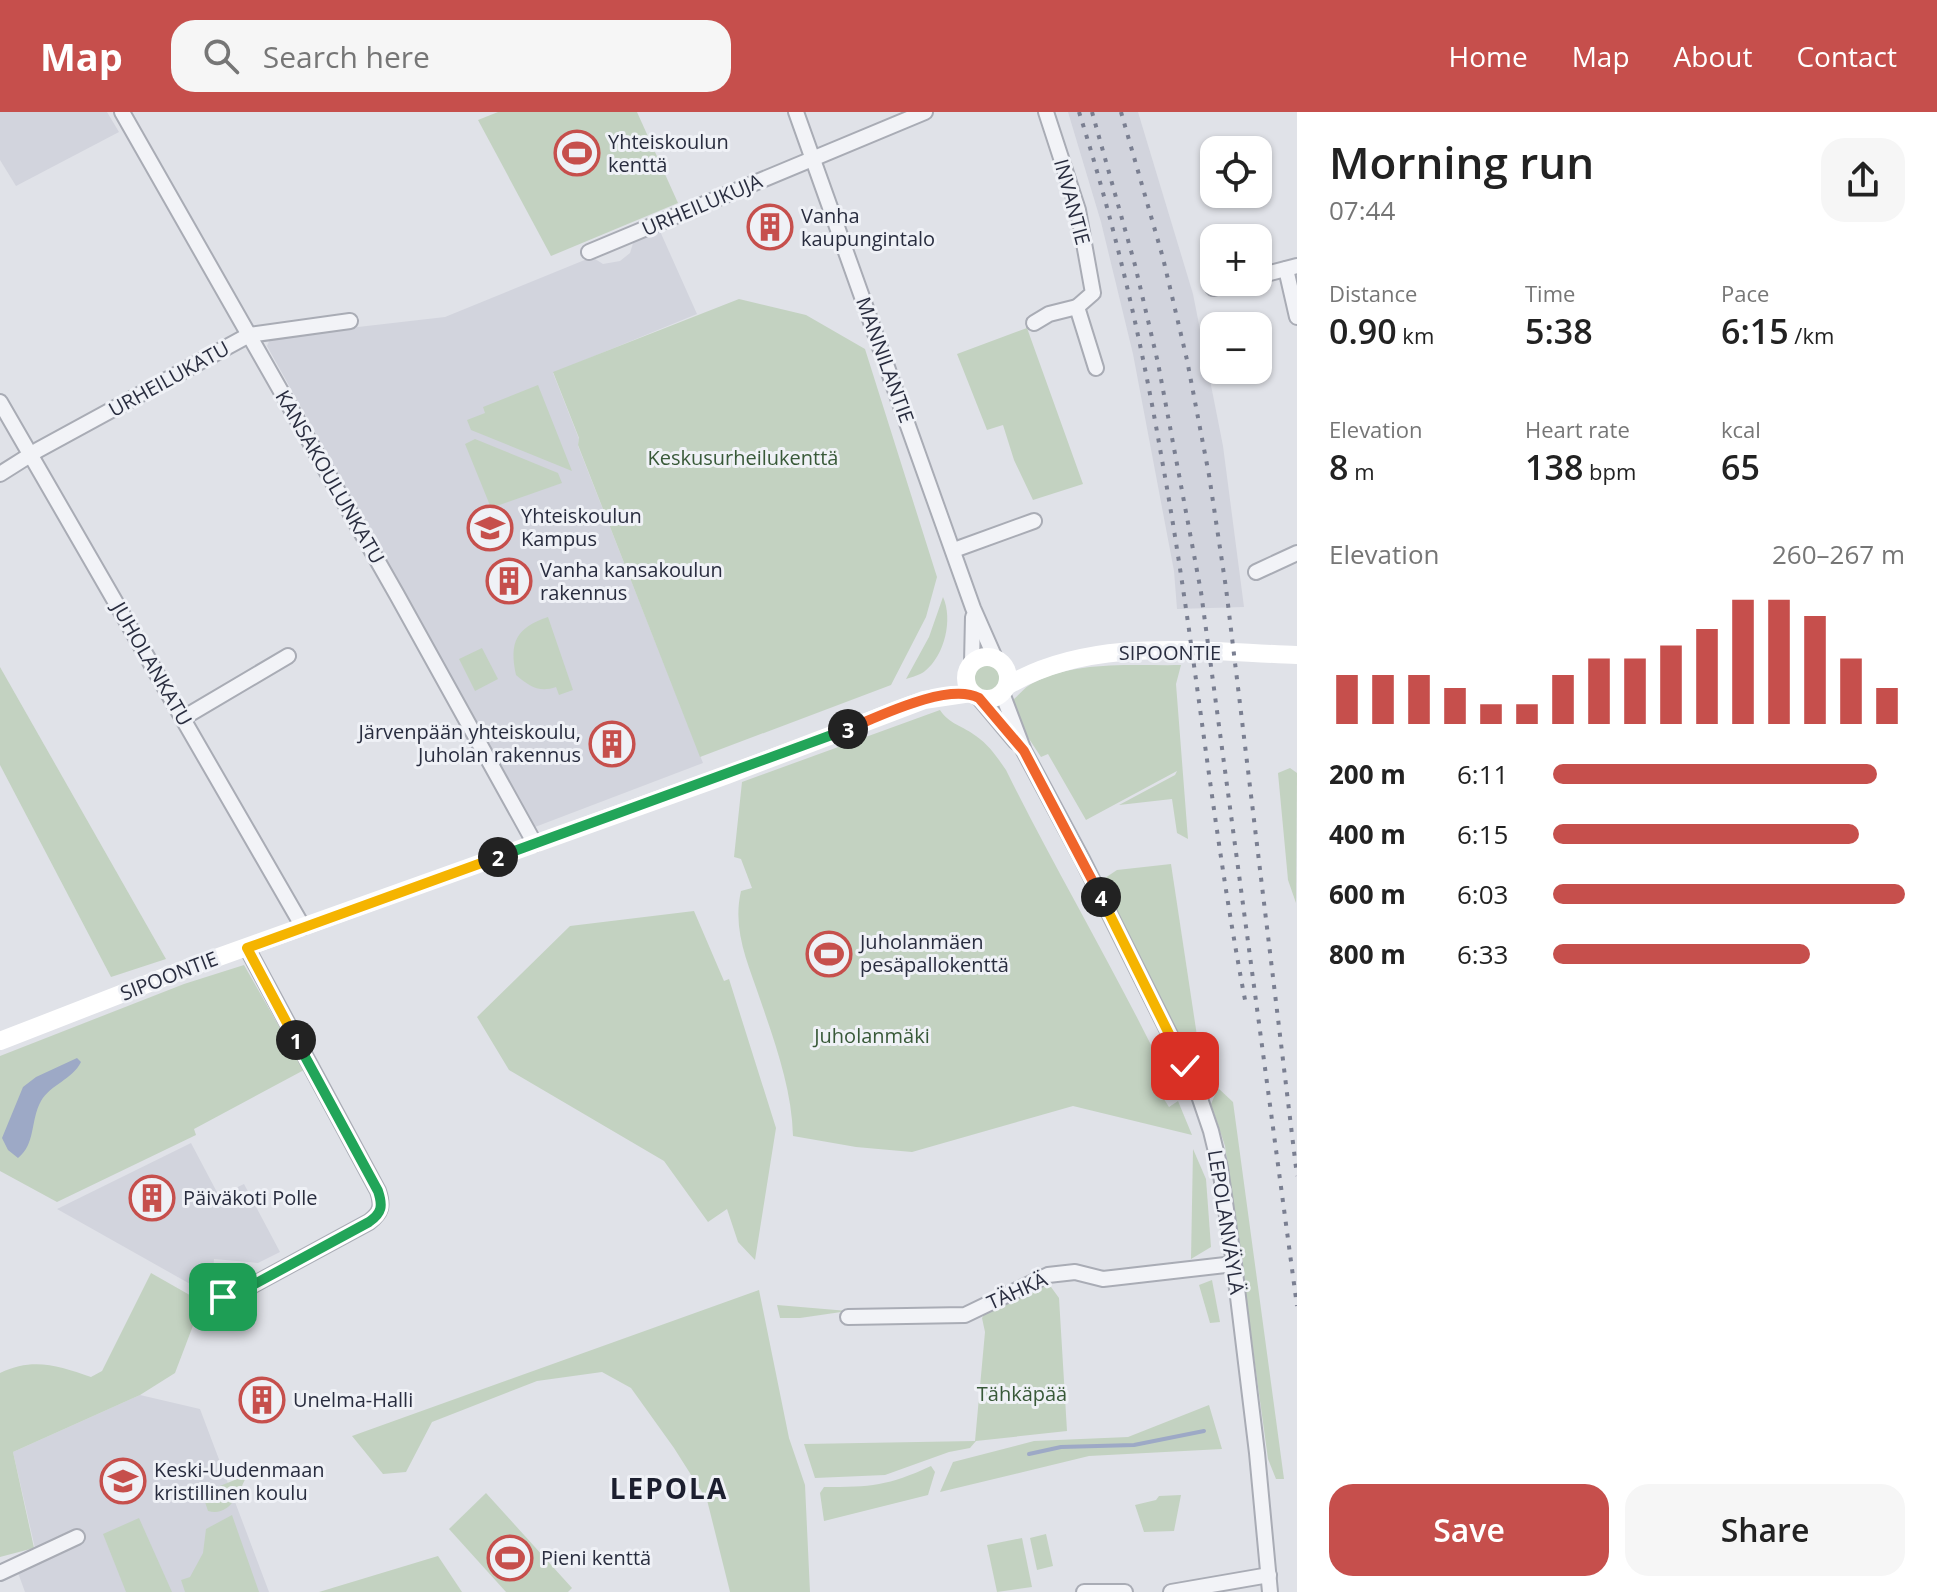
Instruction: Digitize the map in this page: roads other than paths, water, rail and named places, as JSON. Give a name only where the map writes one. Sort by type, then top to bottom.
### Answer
[{"type":"street","name":"KANSAKOULUNKATU","points":[[122,112],[535,844]]},
{"type":"street","name":"MANNILANTIE","points":[[796,112],[973,608],[999,660]]},
{"type":"street","points":[[814,157],[925,112]]},
{"type":"street","name":"INVANTIE","points":[[1046,112],[1078,210],[1093,293],[1077,307]]},
{"type":"street","name":"URHEILUKUJA","points":[[589,252],[814,157]]},
{"type":"street","points":[[1272,273],[1292,268],[1297,317]]},
{"type":"street","points":[[1034,323],[1049,314],[1077,307],[1096,368]]},
{"type":"street","name":"URHEILUKATU","points":[[0,474],[249,335],[350,321]]},
{"type":"street","name":"JUHOLANKATU","points":[[0,402],[303,927]]},
{"type":"street","points":[[954,550],[1034,521]]},
{"type":"street","points":[[1256,572],[1297,553]]},
{"type":"street","name":"MANNILANTIE","points":[[969,666],[973,608]]},
{"type":"street","name":"SIPOONTIE","points":[[1004,690],[1044,667],[1094,655],[1142,651],[1297,655]]},
{"type":"street","points":[[183,718],[288,656]]},
{"type":"street","points":[[979,658],[999,660],[1008,678],[1004,690],[995,698],[975,696],[965,678],[969,666],[979,658]]},
{"type":"street","name":"SIPOONTIE","points":[[999,660],[1044,667]]},
{"type":"street","name":"SIPOONTIE","points":[[924,700],[969,666]]},
{"type":"street","name":"LEPOLANVÄYLÄ","points":[[1004,690],[1024,751],[1082,859],[1196,1087],[1220,1168],[1257,1453],[1270,1592]]},
{"type":"street","name":"SIPOONTIE","points":[[0,1041],[924,700],[975,696]]},
{"type":"street","name":"LEPOLANVÄYLÄ","points":[[975,696],[1024,751]]},
{"type":"street","points":[[223,1297],[251,1286],[369,1222],[377,1216],[382,1203],[247,948]]},
{"type":"street","name":"TÄHKÄ","points":[[848,1317],[965,1315],[1048,1275],[1075,1272],[1103,1279],[1234,1264]]},
{"type":"street","points":[[0,1573],[77,1537]]},
{"type":"street","points":[[1171,1592],[1269,1575]]},
{"type":"street","points":[[1084,1592],[1125,1592]]},
{"type":"water","points":[[77,1058],[81,1062],[77,1068],[41,1101],[28,1146],[18,1158],[8,1150],[2,1138],[23,1087],[36,1077]]},
{"type":"waterway","points":[[1029,1454],[1061,1447],[1134,1445],[1204,1431]]},
{"type":"railway","points":[[1079,112],[1116,241],[1154,416],[1174,528],[1223,869],[1246,1005]]},
{"type":"railway","points":[[1092,112],[1135,265],[1158,363],[1201,592],[1297,1306]]},
{"type":"railway","points":[[1121,112],[1163,258],[1209,475],[1226,588],[1297,1176]]},
{"type":"place","name":"Yhteiskoulun kenttä","points":[[577,153]]},
{"type":"place","name":"Vanha kaupungintalo","points":[[770,227]]},
{"type":"place","name":"Yhteiskoulun Kampus","points":[[490,528]]},
{"type":"place","name":"Vanha kansakoulun rakennus","points":[[509,581]]},
{"type":"place","name":"Järvenpään yhteiskoulu, Juholan rakennus","points":[[612,744]]},
{"type":"place","name":"Juholanmäen pesäpallokenttä","points":[[829,954]]},
{"type":"place","name":"Päiväkoti Polle","points":[[152,1198]]},
{"type":"place","name":"Unelma-Halli","points":[[262,1400]]},
{"type":"place","name":"Keski-Uudenmaan kristillinen koulu","points":[[123,1481]]},
{"type":"place","name":"Pieni kenttä","points":[[510,1558]]},
{"type":"district","name":"LEPOLA","points":[[669,1489]]},
{"type":"park label","name":"Keskusurheilukenttä","points":[[743,458]]},
{"type":"park label","name":"Juholanmäki","points":[[872,1036]]},
{"type":"park label","name":"Tähkäpää","points":[[1022,1394]]}]
